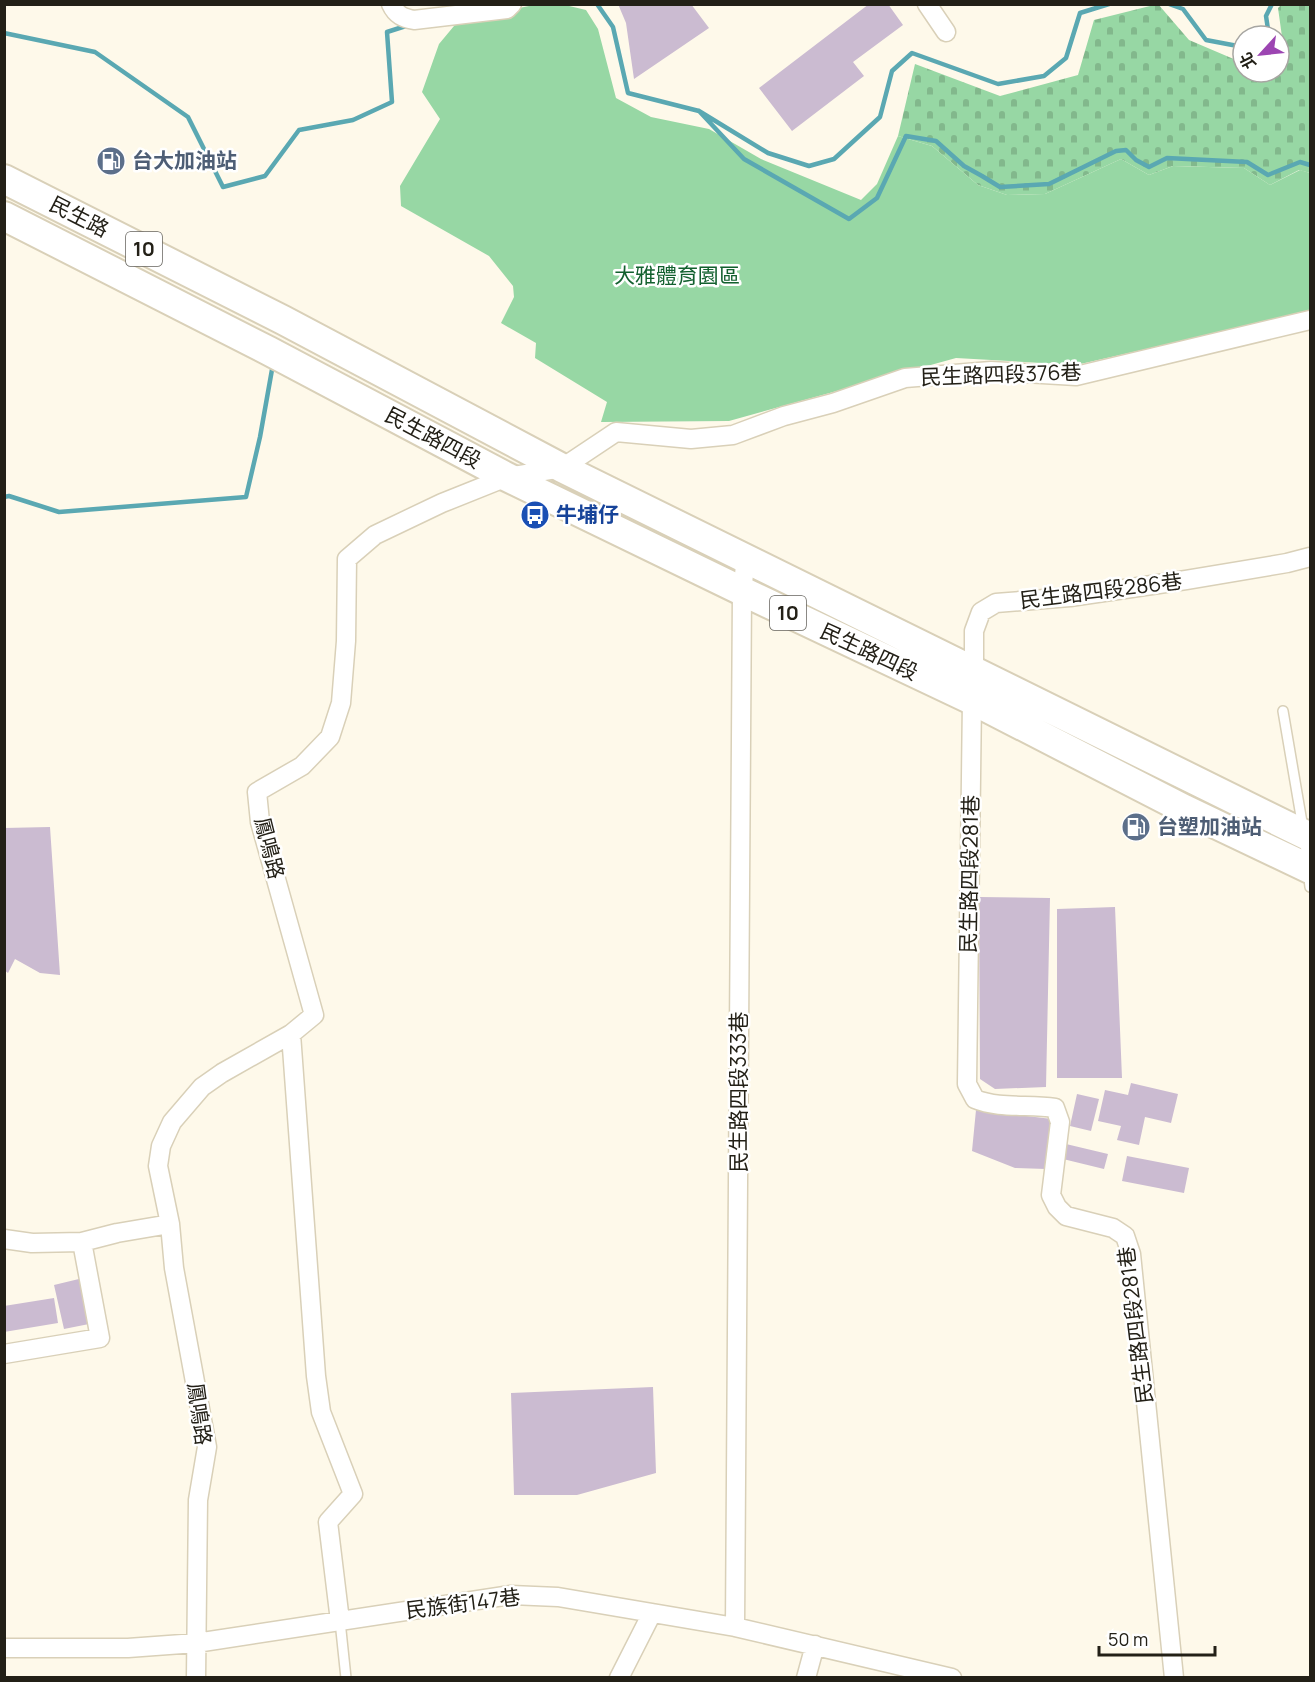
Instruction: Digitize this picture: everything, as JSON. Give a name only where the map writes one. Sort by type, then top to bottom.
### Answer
[{"type":"main road","name":"民生路","points":[[4,179],[283,320]]},
{"type":"main road","name":"民生路","points":[[4,216],[269,351]]},
{"type":"main road","name":"民生路四段","points":[[283,320],[562,468],[1307,835]]},
{"type":"main road","name":"民生路四段","points":[[269,351],[507,477],[972,700],[1310,874]]},
{"type":"street","points":[[391,4],[402,18],[414,20],[507,9],[512,4]]},
{"type":"street","points":[[927,4],[946,32]]},
{"type":"street","name":"民生路四段376巷","points":[[562,468],[616,432],[691,439],[733,435],[784,416],[833,403],[904,378],[991,371],[1076,375],[1311,320]]},
{"type":"street","name":"鳳鳴路","points":[[196,1677],[198,1500],[207,1447],[174,1268],[170,1224],[158,1166],[160,1146],[171,1122],[202,1087],[291,1034],[314,1015],[260,822],[257,792],[302,766],[330,737],[341,703],[346,641],[347,559],[375,535],[442,503],[507,477],[562,468]]},
{"type":"street","name":"民生路四段286巷","points":[[972,700],[974,631],[981,612],[996,603],[1070,597],[1186,580],[1311,557]]},
{"type":"street","name":"民生路四段333巷","points":[[735,1627],[742,591],[746,558]]},
{"type":"street","name":"民生路四段281巷","points":[[972,700],[967,1084],[975,1099],[986,1103],[1055,1108],[1060,1122],[1051,1195],[1057,1207],[1066,1216],[1113,1228],[1125,1236],[1131,1254],[1174,1677]]},
{"type":"street","points":[[291,1034],[316,1376],[321,1412],[353,1494],[328,1522],[340,1621]]},
{"type":"street","points":[[4,1239],[32,1243],[82,1242],[117,1233],[170,1224]]},
{"type":"street","points":[[4,1354],[100,1338],[82,1242]]},
{"type":"street","name":"民族街147巷","points":[[4,1648],[128,1648],[196,1643],[511,1595],[558,1597],[735,1627],[952,1677]]},
{"type":"street","points":[[620,1677],[651,1613]]},
{"type":"street","points":[[806,1677],[815,1645]]},
{"type":"lane","points":[[1283,711],[1307,835],[1310,874]]},
{"type":"lane","points":[[340,1621],[346,1677]]},
{"type":"green space","points":[[1158,4],[1189,40],[1231,58],[1231,84],[1291,84],[1291,24],[1280,24],[1278,8],[1281,5],[1310,5],[1310,173],[1299,170],[1270,185],[1244,168],[1173,166],[1149,175],[1121,159],[1045,194],[1007,195],[978,185],[932,146],[898,136],[915,64],[1000,96],[1078,75],[1094,20]]},
{"type":"green space","name":"大雅體育園區","points":[[534,5],[565,5],[586,10],[598,29],[616,98],[651,117],[709,129],[761,159],[861,200],[877,184],[898,136],[932,146],[978,185],[1007,195],[1045,194],[1121,159],[1149,175],[1173,166],[1244,168],[1270,185],[1300,170],[1310,173],[1310,312],[1076,365],[956,358],[729,421],[601,422],[607,402],[535,358],[536,343],[501,323],[514,297],[513,286],[489,256],[401,206],[400,186],[440,119],[422,92],[439,44],[459,20]]},
{"type":"building","points":[[618,4],[691,4],[709,28],[634,79],[626,23]]},
{"type":"building","points":[[869,4],[888,4],[903,25],[853,62],[864,76],[792,131],[759,88]]},
{"type":"building","points":[[50,827],[60,975],[40,973],[15,959],[8,973],[4,970],[4,828]]},
{"type":"building","points":[[979,897],[1050,898],[1046,1087],[995,1089],[980,1079]]},
{"type":"building","points":[[1115,907],[1122,1078],[1057,1078],[1057,909]]},
{"type":"building","points":[[1131,1083],[1178,1094],[1171,1123],[1145,1117],[1139,1145],[1117,1140],[1121,1126],[1098,1121],[1105,1090],[1128,1095]]},
{"type":"building","points":[[1077,1094],[1099,1099],[1091,1131],[1070,1126]]},
{"type":"building","points":[[976,1110],[1052,1119],[1046,1169],[1015,1168],[972,1151]]},
{"type":"building","points":[[1066,1144],[1108,1154],[1104,1169],[1063,1159]]},
{"type":"building","points":[[1127,1156],[1189,1168],[1184,1193],[1122,1181]]},
{"type":"building","points":[[83,1278],[94,1323],[64,1329],[54,1285]]},
{"type":"building","points":[[54,1298],[58,1323],[4,1332],[4,1306]]},
{"type":"building","points":[[653,1387],[656,1473],[577,1495],[514,1495],[511,1393]]},
{"type":"waterway","points":[[597,4],[613,27],[628,93],[699,111],[768,153],[809,166],[834,159],[880,117],[892,71],[912,53],[998,84],[1044,76],[1066,58],[1080,13],[1109,4]]},
{"type":"waterway","points":[[1169,4],[1183,9],[1206,40],[1231,45]]},
{"type":"waterway","points":[[1267,24],[1266,16],[1272,4]]},
{"type":"waterway","points":[[4,33],[95,52],[188,117],[223,187],[265,176],[299,130],[353,120],[392,102],[387,32],[409,25]]},
{"type":"waterway","points":[[699,111],[744,159],[849,219],[877,198],[906,136],[936,141],[964,166],[1000,187],[1049,184],[1116,151],[1126,150],[1136,160],[1149,167],[1167,158],[1247,162],[1268,175],[1300,162],[1310,165]]},
{"type":"waterway","points":[[4,497],[9,496],[59,512],[246,497],[273,364]]},
{"type":"place","name":"台大加油站","points":[[111,161]]},
{"type":"place","name":"牛埔仔","points":[[535,515]]},
{"type":"place","name":"台塑加油站","points":[[1136,827]]}]
